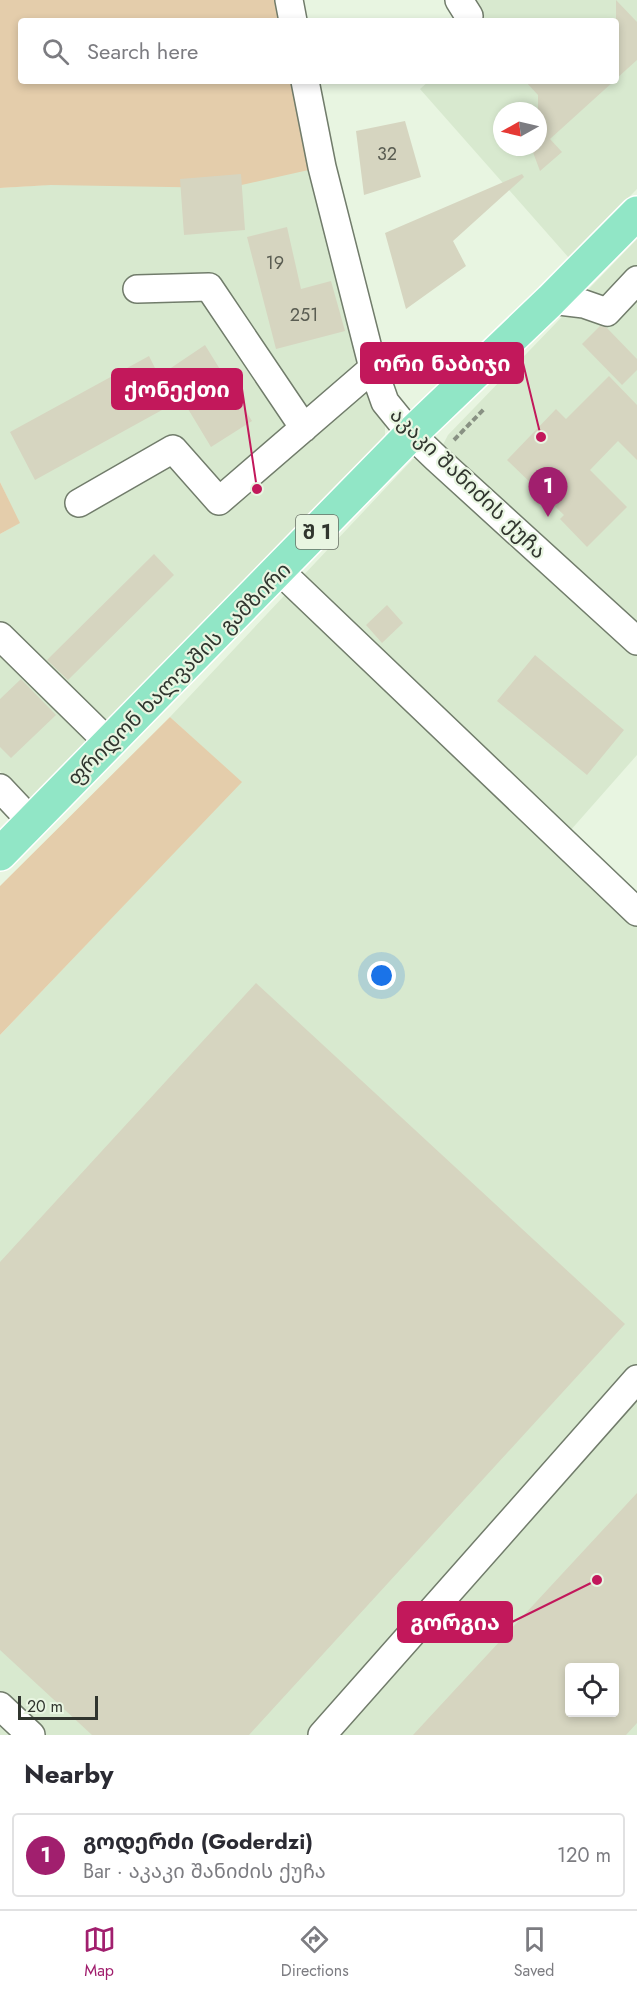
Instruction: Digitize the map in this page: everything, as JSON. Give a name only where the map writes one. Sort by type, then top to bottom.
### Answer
[{"type":"main road","name":"ფრიდონ ხალვაშის გამზირი","points":[[0,854],[411,435],[637,213]]},
{"type":"street","points":[[289,0],[292,18]]},
{"type":"street","name":"აკაკი შანიძის ქუჩა","points":[[306,84],[322,166],[373,368],[385,402],[411,435],[636,638]]},
{"type":"street","points":[[551,300],[584,304],[607,312],[637,280]]},
{"type":"street","points":[[137,289],[209,287],[304,428]]},
{"type":"street","points":[[79,503],[173,449],[219,501],[373,368]]},
{"type":"street","points":[[280,571],[637,912]]},
{"type":"street","points":[[0,636],[110,744]]},
{"type":"street","points":[[0,788],[32,822]]},
{"type":"street","points":[[322,1735],[324,1730],[637,1379]]},
{"type":"street","points":[[0,1706],[32,1735]]},
{"type":"shaded area","points":[[0,0],[289,0],[292,18],[18,18],[18,84],[306,84],[322,167],[228,188],[51,185],[0,188]]},
{"type":"shaded area","points":[[459,0],[637,0],[637,189],[569,258],[420,89],[426,84],[619,84],[619,18],[471,18]]},
{"type":"shaded area","points":[[322,167],[385,402],[385,438],[27,802],[0,771],[0,534],[19,523],[0,482],[0,188]]},
{"type":"shaded area","points":[[637,239],[637,755],[562,840],[637,912],[637,1735],[0,1735],[0,1035],[241,782],[170,717],[413,459],[436,458],[448,435]]},
{"type":"shaded area","points":[[0,482],[20,523],[0,534]]},
{"type":"shaded area","points":[[170,717],[242,782],[0,1035],[0,886]]},
{"type":"building","points":[[616,0],[637,22],[637,60],[619,76],[619,18],[616,18]]},
{"type":"building","points":[[528,84],[611,84],[550,139],[562,152],[540,171],[534,156],[547,156],[547,102],[538,102],[538,95]]},
{"type":"building","points":[[405,121],[421,177],[364,195],[356,131]]},
{"type":"building","points":[[241,174],[245,230],[184,235],[180,179]]},
{"type":"building","points":[[522,174],[524,177],[453,241],[466,266],[406,309],[385,233]]},
{"type":"building","points":[[287,227],[301,289],[331,281],[345,331],[276,349],[247,237]]},
{"type":"building","points":[[600,326],[606,327],[637,359],[637,370],[622,385],[582,344]]},
{"type":"building","points":[[205,345],[252,421],[211,447],[182,399],[35,480],[10,432],[149,356],[159,376]]},
{"type":"building","points":[[609,376],[637,405],[637,460],[618,441],[590,470],[627,507],[587,547],[560,519],[564,515],[507,460],[556,409],[566,419]]},
{"type":"building","points":[[154,554],[174,575],[68,680],[47,660]]},
{"type":"building","points":[[387,605],[403,623],[382,643],[366,625]]},
{"type":"building","points":[[535,655],[624,730],[587,775],[497,701]]},
{"type":"building","points":[[21,679],[56,715],[11,758],[0,747],[0,699]]},
{"type":"building","points":[[256,983],[625,1324],[249,1735],[92,1735],[0,1650],[0,1262]]},
{"type":"building","points":[[637,1493],[637,1723],[626,1735],[413,1735]]},
{"type":"place","name":"ორი ნაბიჯი","points":[[541,437]]},
{"type":"place","name":"ქონექთი","points":[[257,489]]},
{"type":"place","name":"გოდერძი (Goderdzi)","points":[[548,517]]},
{"type":"place","name":"გორგია","points":[[597,1580]]}]
